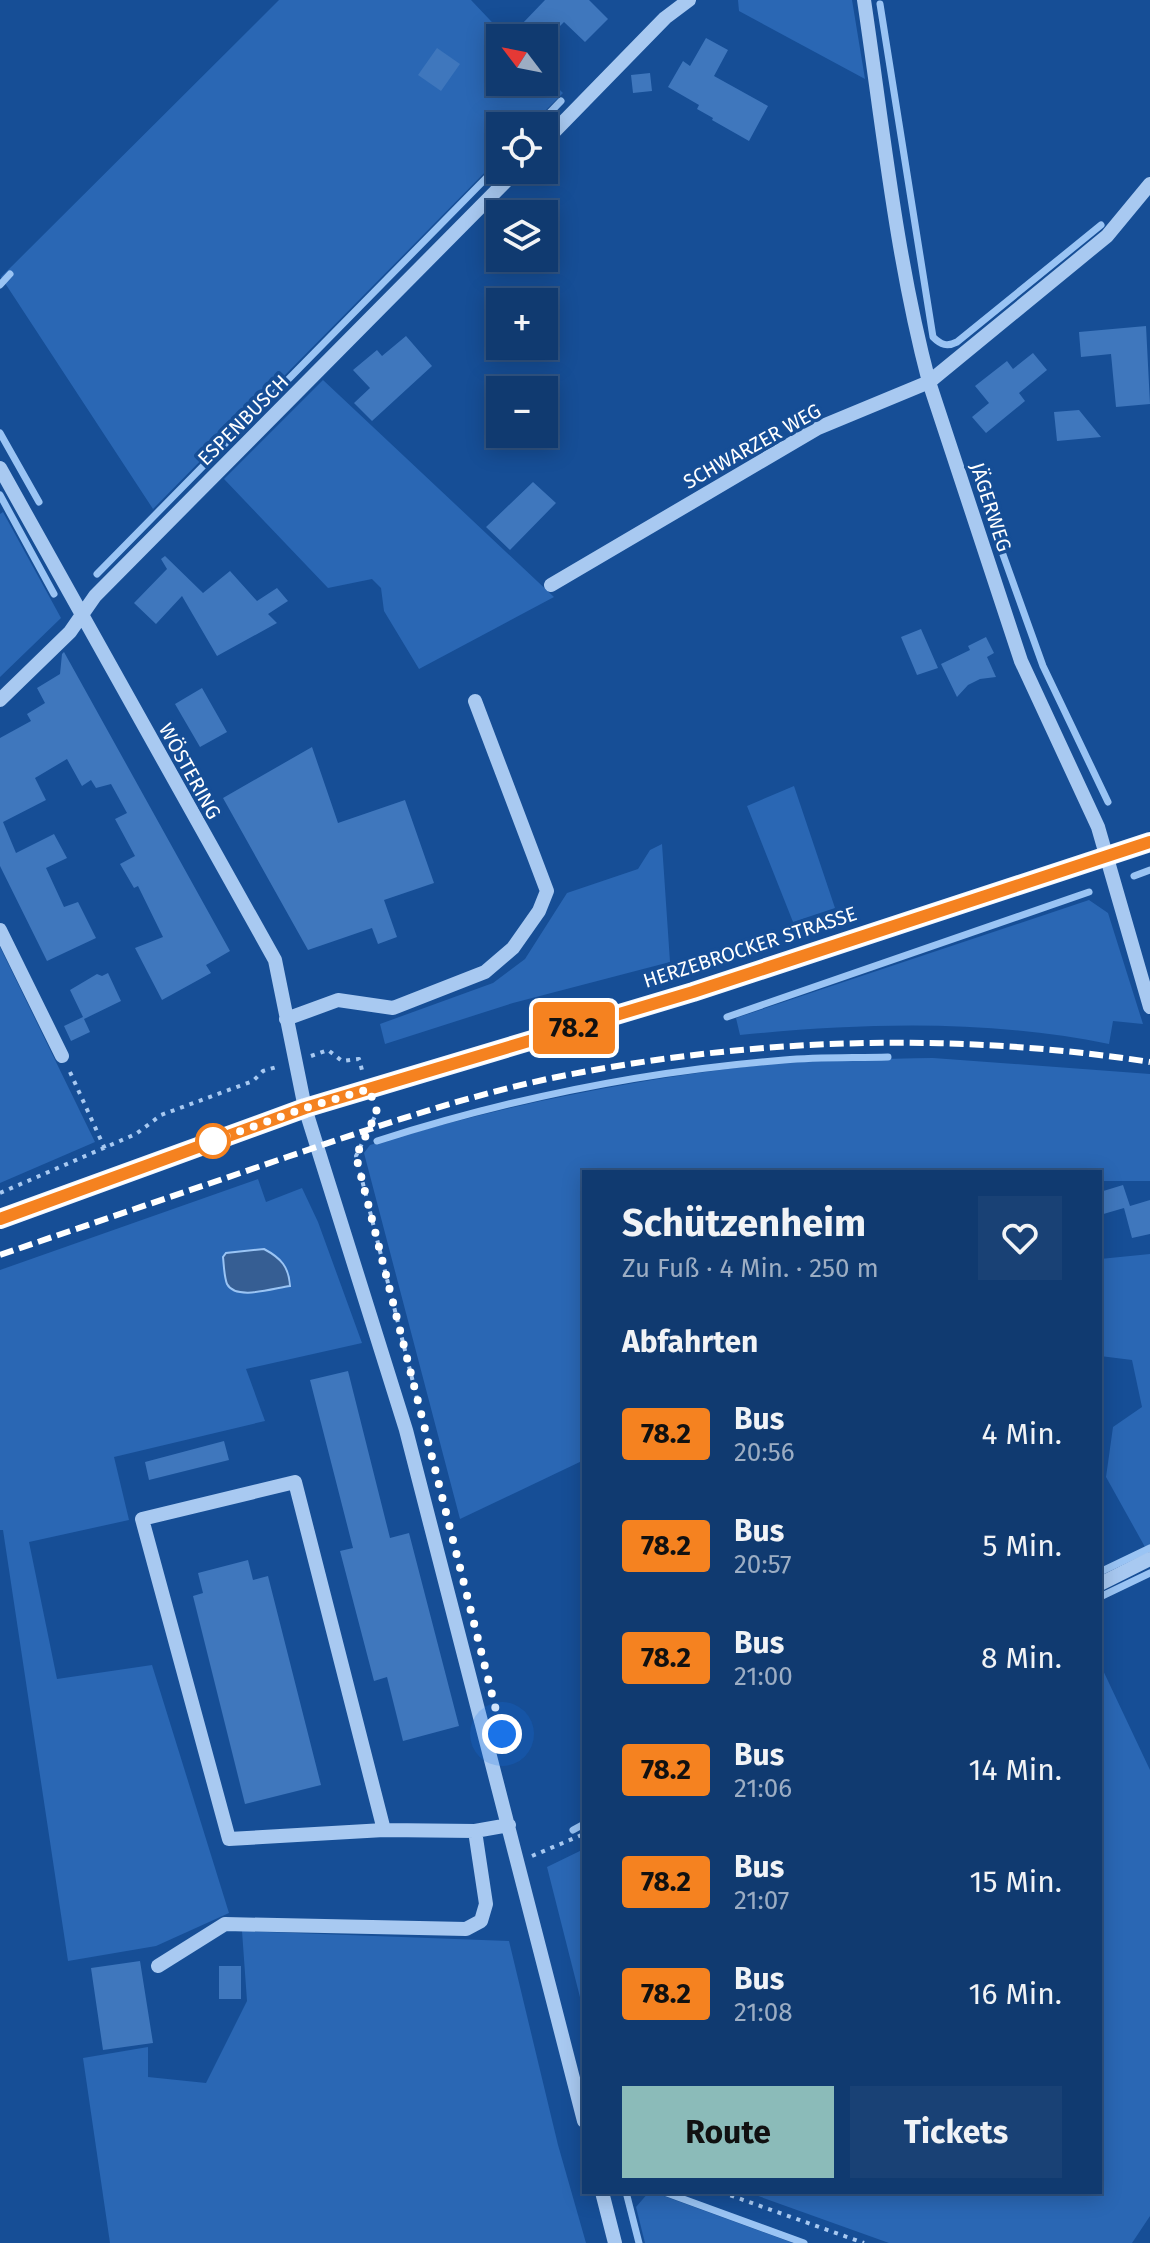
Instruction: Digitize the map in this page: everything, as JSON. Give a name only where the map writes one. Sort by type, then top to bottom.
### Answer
[{"type":"main road","name":"HERZEBROCKER STRASSE","points":[[0,1219],[305,1108],[693,992],[1150,842]]},
{"type":"street","points":[[558,128],[665,18],[689,0]]},
{"type":"street","name":"JÄGERWEG","points":[[864,0],[897,230],[929,382],[1021,661],[1098,827],[1150,1007]]},
{"type":"street","name":"ESPENBUSCH","points":[[0,700],[70,632],[95,596],[503,184]]},
{"type":"street","name":"SCHWARZER WEG","points":[[551,585],[818,428],[929,382],[1107,236],[1150,184]]},
{"type":"street","name":"WÖSTERING","points":[[0,468],[275,960],[305,1108],[406,1430],[582,2113]]},
{"type":"street","points":[[286,1019],[338,1000],[393,1008],[485,972],[513,948],[539,911],[547,891],[475,701]]},
{"type":"street","points":[[0,930],[62,1056]]},
{"type":"street","points":[[384,1830],[295,1482],[142,1519],[229,1839],[384,1830],[475,1831],[509,1825]]},
{"type":"street","points":[[1102,1583],[1150,1559]]},
{"type":"street","points":[[158,1966],[225,1924],[466,1929],[481,1921],[486,1904],[475,1831]]},
{"type":"street","points":[[603,2194],[615,2243]]},
{"type":"path","points":[[0,1193],[136,1134],[161,1115],[253,1081],[263,1071],[328,1050],[342,1061],[359,1059],[377,1112],[356,1156],[417,1399]]},
{"type":"path","points":[[62,1056],[105,1149]]},
{"type":"path","points":[[519,1862],[582,1835]]},
{"type":"path","points":[[727,2194],[864,2243]]},
{"type":"shaded area","points":[[279,0],[471,0],[494,24],[486,24],[486,96],[558,96],[558,88],[563,93],[544,112],[486,112],[486,171],[153,509],[1,277]]},
{"type":"shaded area","points":[[738,0],[852,0],[865,79],[739,11]]},
{"type":"shaded area","points":[[323,380],[554,597],[419,669],[384,611],[381,588],[372,579],[328,588],[224,479]]},
{"type":"shaded area","points":[[3,512],[61,618],[0,677],[0,514]]},
{"type":"shaded area","points":[[794,786],[835,908],[793,922],[747,806]]},
{"type":"shaded area","points":[[662,844],[670,962],[513,1003],[385,1044],[380,1024],[493,983],[525,959],[567,893],[638,869],[650,850]]},
{"type":"shaded area","points":[[1089,900],[1108,913],[1143,1024],[1113,1021],[1109,1044],[1017,1030],[971,1027],[878,1026],[740,1035],[736,1018]]},
{"type":"shaded area","points":[[0,947],[95,1142],[0,1183]]},
{"type":"shaded area","points":[[933,1058],[1150,1074],[1150,1181],[1102,1181],[1102,1170],[582,1170],[582,1461],[460,1519],[364,1153],[370,1145],[471,1117],[574,1094],[729,1069],[838,1060]]},
{"type":"shaded area","points":[[258,1179],[266,1202],[302,1188],[318,1222],[362,1343],[246,1369],[265,1421],[114,1457],[129,1520],[29,1542],[57,1679],[152,1665],[229,1913],[156,1946],[68,1961],[3,1530],[0,1530],[0,1270]]},
{"type":"shaded area","points":[[264,1249],[283,1264],[290,1286],[247,1293],[232,1289],[227,1284],[225,1274],[223,1257],[226,1253]]},
{"type":"shaded area","points":[[1150,1254],[1150,1545],[1145,1547],[1106,1477],[1113,1427],[1142,1407],[1132,1360],[1102,1356],[1102,1259]]},
{"type":"shaded area","points":[[1102,1668],[1150,1770],[1150,2216],[1132,2243],[889,2243],[753,2194],[1102,2194]]},
{"type":"shaded area","points":[[582,1850],[582,2005],[547,1867]]},
{"type":"shaded area","points":[[242,1931],[509,1941],[558,2145],[586,2243],[110,2243],[83,2058],[148,2047],[148,2077],[206,2083],[247,2001]]},
{"type":"shaded area","points":[[647,2194],[658,2194],[793,2243],[645,2243],[636,2207]]},
{"type":"building","points":[[545,0],[589,0],[608,19],[585,42],[564,22],[558,28],[558,24],[522,24]]},
{"type":"building","points":[[706,38],[728,50],[714,76],[768,106],[749,141],[712,120],[697,109],[699,105],[668,87],[683,61],[690,66]]},
{"type":"building","points":[[437,48],[460,64],[441,91],[418,75]]},
{"type":"building","points":[[650,73],[652,91],[633,93],[631,75]]},
{"type":"building","points":[[1146,326],[1150,404],[1116,407],[1111,354],[1081,357],[1079,332]]},
{"type":"building","points":[[406,336],[432,366],[372,421],[354,403],[370,388],[353,370],[377,350],[382,356]]},
{"type":"building","points":[[1033,353],[1047,370],[1019,393],[1025,401],[986,433],[972,417],[989,403],[975,386],[1007,361],[1013,369]]},
{"type":"building","points":[[1079,410],[1101,437],[1057,441],[1054,412]]},
{"type":"building","points":[[533,482],[556,503],[510,550],[486,527]]},
{"type":"building","points":[[165,556],[203,593],[230,571],[257,601],[277,588],[288,601],[268,614],[277,623],[217,656],[182,596],[156,624],[134,603],[167,569],[161,559]]},
{"type":"building","points":[[921,629],[938,668],[917,675],[901,637]]},
{"type":"building","points":[[986,637],[994,653],[987,657],[996,677],[980,679],[968,685],[957,697],[941,664],[970,650],[968,646]]},
{"type":"building","points":[[64,652],[230,951],[206,965],[211,973],[162,1000],[135,948],[163,937],[138,886],[134,888],[120,864],[135,856],[115,819],[127,813],[111,784],[96,788],[91,780],[82,786],[67,759],[35,778],[46,800],[3,822],[16,853],[54,834],[67,858],[46,868],[64,907],[78,902],[96,938],[47,961],[0,866],[0,738],[31,721],[27,714],[45,703],[37,688],[60,674]]},
{"type":"building","points":[[202,688],[227,732],[200,747],[175,704]]},
{"type":"building","points":[[312,747],[338,823],[405,800],[434,883],[384,900],[397,937],[378,944],[372,928],[308,950],[223,798]]},
{"type":"building","points":[[108,973],[121,1001],[84,1019],[90,1032],[71,1041],[64,1026],[83,1017],[70,990],[97,974],[102,976]]},
{"type":"building","points":[[1123,1185],[1130,1206],[1150,1200],[1150,1234],[1132,1238],[1124,1208],[1102,1214],[1102,1191]]},
{"type":"building","points":[[348,1371],[390,1538],[409,1533],[459,1726],[403,1741],[387,1677],[374,1681],[340,1551],[353,1548],[310,1380]]},
{"type":"building","points":[[224,1441],[229,1460],[149,1480],[145,1462]]},
{"type":"building","points":[[248,1560],[253,1580],[268,1576],[321,1785],[245,1804],[193,1596],[203,1593],[198,1573]]},
{"type":"building","points":[[140,1961],[153,2043],[103,2050],[91,1968]]},
{"type":"building","points":[[219,1966],[241,1966],[241,1999],[219,1999]]},
{"type":"waterway","points":[[880,4],[933,337],[944,344],[957,342],[1101,225]]},
{"type":"waterway","points":[[550,112],[561,101]]},
{"type":"waterway","points":[[97,574],[486,178]]},
{"type":"waterway","points":[[0,285],[10,274]]},
{"type":"waterway","points":[[0,433],[39,502]]},
{"type":"waterway","points":[[978,485],[1043,666],[1108,802]]},
{"type":"waterway","points":[[0,495],[54,594]]},
{"type":"waterway","points":[[1134,876],[1150,870]]},
{"type":"waterway","points":[[727,1017],[1089,892]]},
{"type":"waterway","points":[[377,1141],[476,1112],[629,1079],[784,1060],[888,1057]]},
{"type":"waterway","points":[[1102,1571],[1150,1548]]},
{"type":"waterway","points":[[1102,1596],[1150,1573]]},
{"type":"waterway","points":[[573,1830],[582,1825]]},
{"type":"waterway","points":[[627,2194],[639,2243]]},
{"type":"waterway","points":[[669,2194],[804,2243]]},
{"type":"railway","points":[[0,1255],[397,1120],[545,1079],[654,1060],[795,1046],[938,1043],[1009,1046],[1150,1062]]},
{"type":"bus line","name":"78.2","points":[[0,1219],[305,1108],[693,992],[1150,842]]},
{"type":"route","points":[[213,1141],[369,1089],[377,1112],[356,1156],[502,1734]]}]
